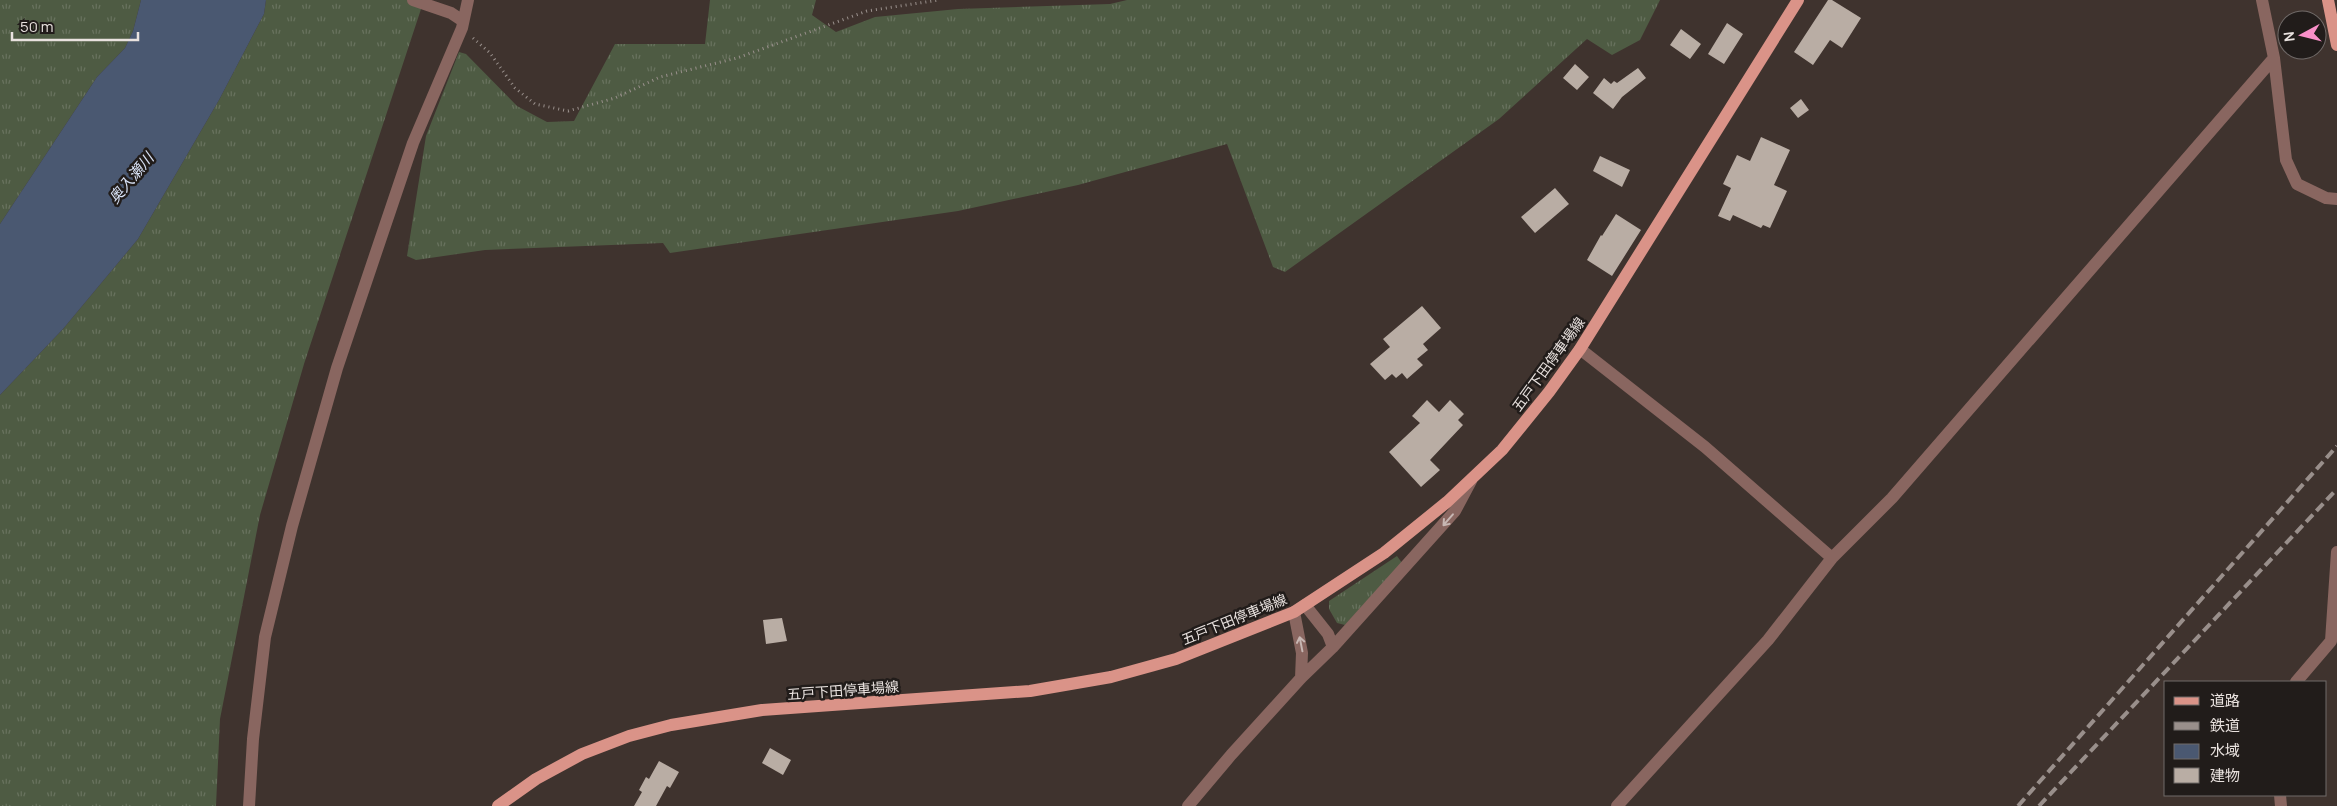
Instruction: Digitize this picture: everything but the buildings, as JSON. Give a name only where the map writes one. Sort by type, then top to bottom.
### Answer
[{"type":"main road","name":"五戸下田停車場線","points":[[498,806],[536,779],[582,754],[629,736],[671,725],[762,710],[1030,691],[1110,677],[1176,659],[1299,608],[1384,553],[1447,502],[1502,450],[1549,392],[1580,349],[1798,0]]},
{"type":"main road","points":[[2328,0],[2337,45]]},
{"type":"street","points":[[413,0],[451,13],[462,24]]},
{"type":"street","points":[[249,806],[253,739],[265,637],[292,526],[337,368],[410,153],[462,24],[468,0]]},
{"type":"street","points":[[2262,0],[2274,58],[2286,160],[2297,184],[2326,198],[2337,199]]},
{"type":"street","points":[[1617,806],[1768,640],[1832,558],[1892,498],[2274,58]]},
{"type":"street","points":[[1580,349],[1705,447],[1832,558]]},
{"type":"street","points":[[1188,806],[1301,678],[1334,647],[1455,511],[1472,478]]},
{"type":"street","points":[[2297,681],[2331,641],[2337,552]]},
{"type":"street","points":[[1299,608],[1328,634],[1334,647]]},
{"type":"street","points":[[1299,608],[1302,653],[1301,678]]},
{"type":"path","points":[[462,24],[490,53],[515,88],[534,104],[568,111],[615,98],[660,77],[737,58],[867,11],[939,0]]},
{"type":"green space","points":[[0,0],[141,0],[133,31],[125,48],[97,77],[0,224]]},
{"type":"green space","points":[[266,0],[424,0],[304,364],[260,515],[220,719],[216,806],[0,806],[0,395],[63,329],[138,239],[219,100],[264,14]]},
{"type":"green space","points":[[710,0],[816,0],[812,15],[836,32],[875,17],[958,9],[1110,4],[1127,0],[1660,0],[1640,40],[1612,55],[1587,39],[1499,119],[1285,272],[1273,267],[1227,144],[1078,185],[958,211],[670,253],[663,243],[485,250],[416,260],[407,256],[426,136],[459,52],[466,54],[517,106],[547,122],[574,121],[615,44],[705,44]]},
{"type":"green space","points":[[1397,556],[1402,563],[1345,625],[1337,623],[1329,609],[1329,601]]},
{"type":"water","name":"奥入瀬川","points":[[141,0],[266,0],[264,14],[219,100],[138,239],[63,329],[0,395],[0,224],[97,77],[125,48],[133,31]]},
{"type":"railway","points":[[2018,806],[2337,446]]},
{"type":"railway","points":[[2039,806],[2337,489]]}]
